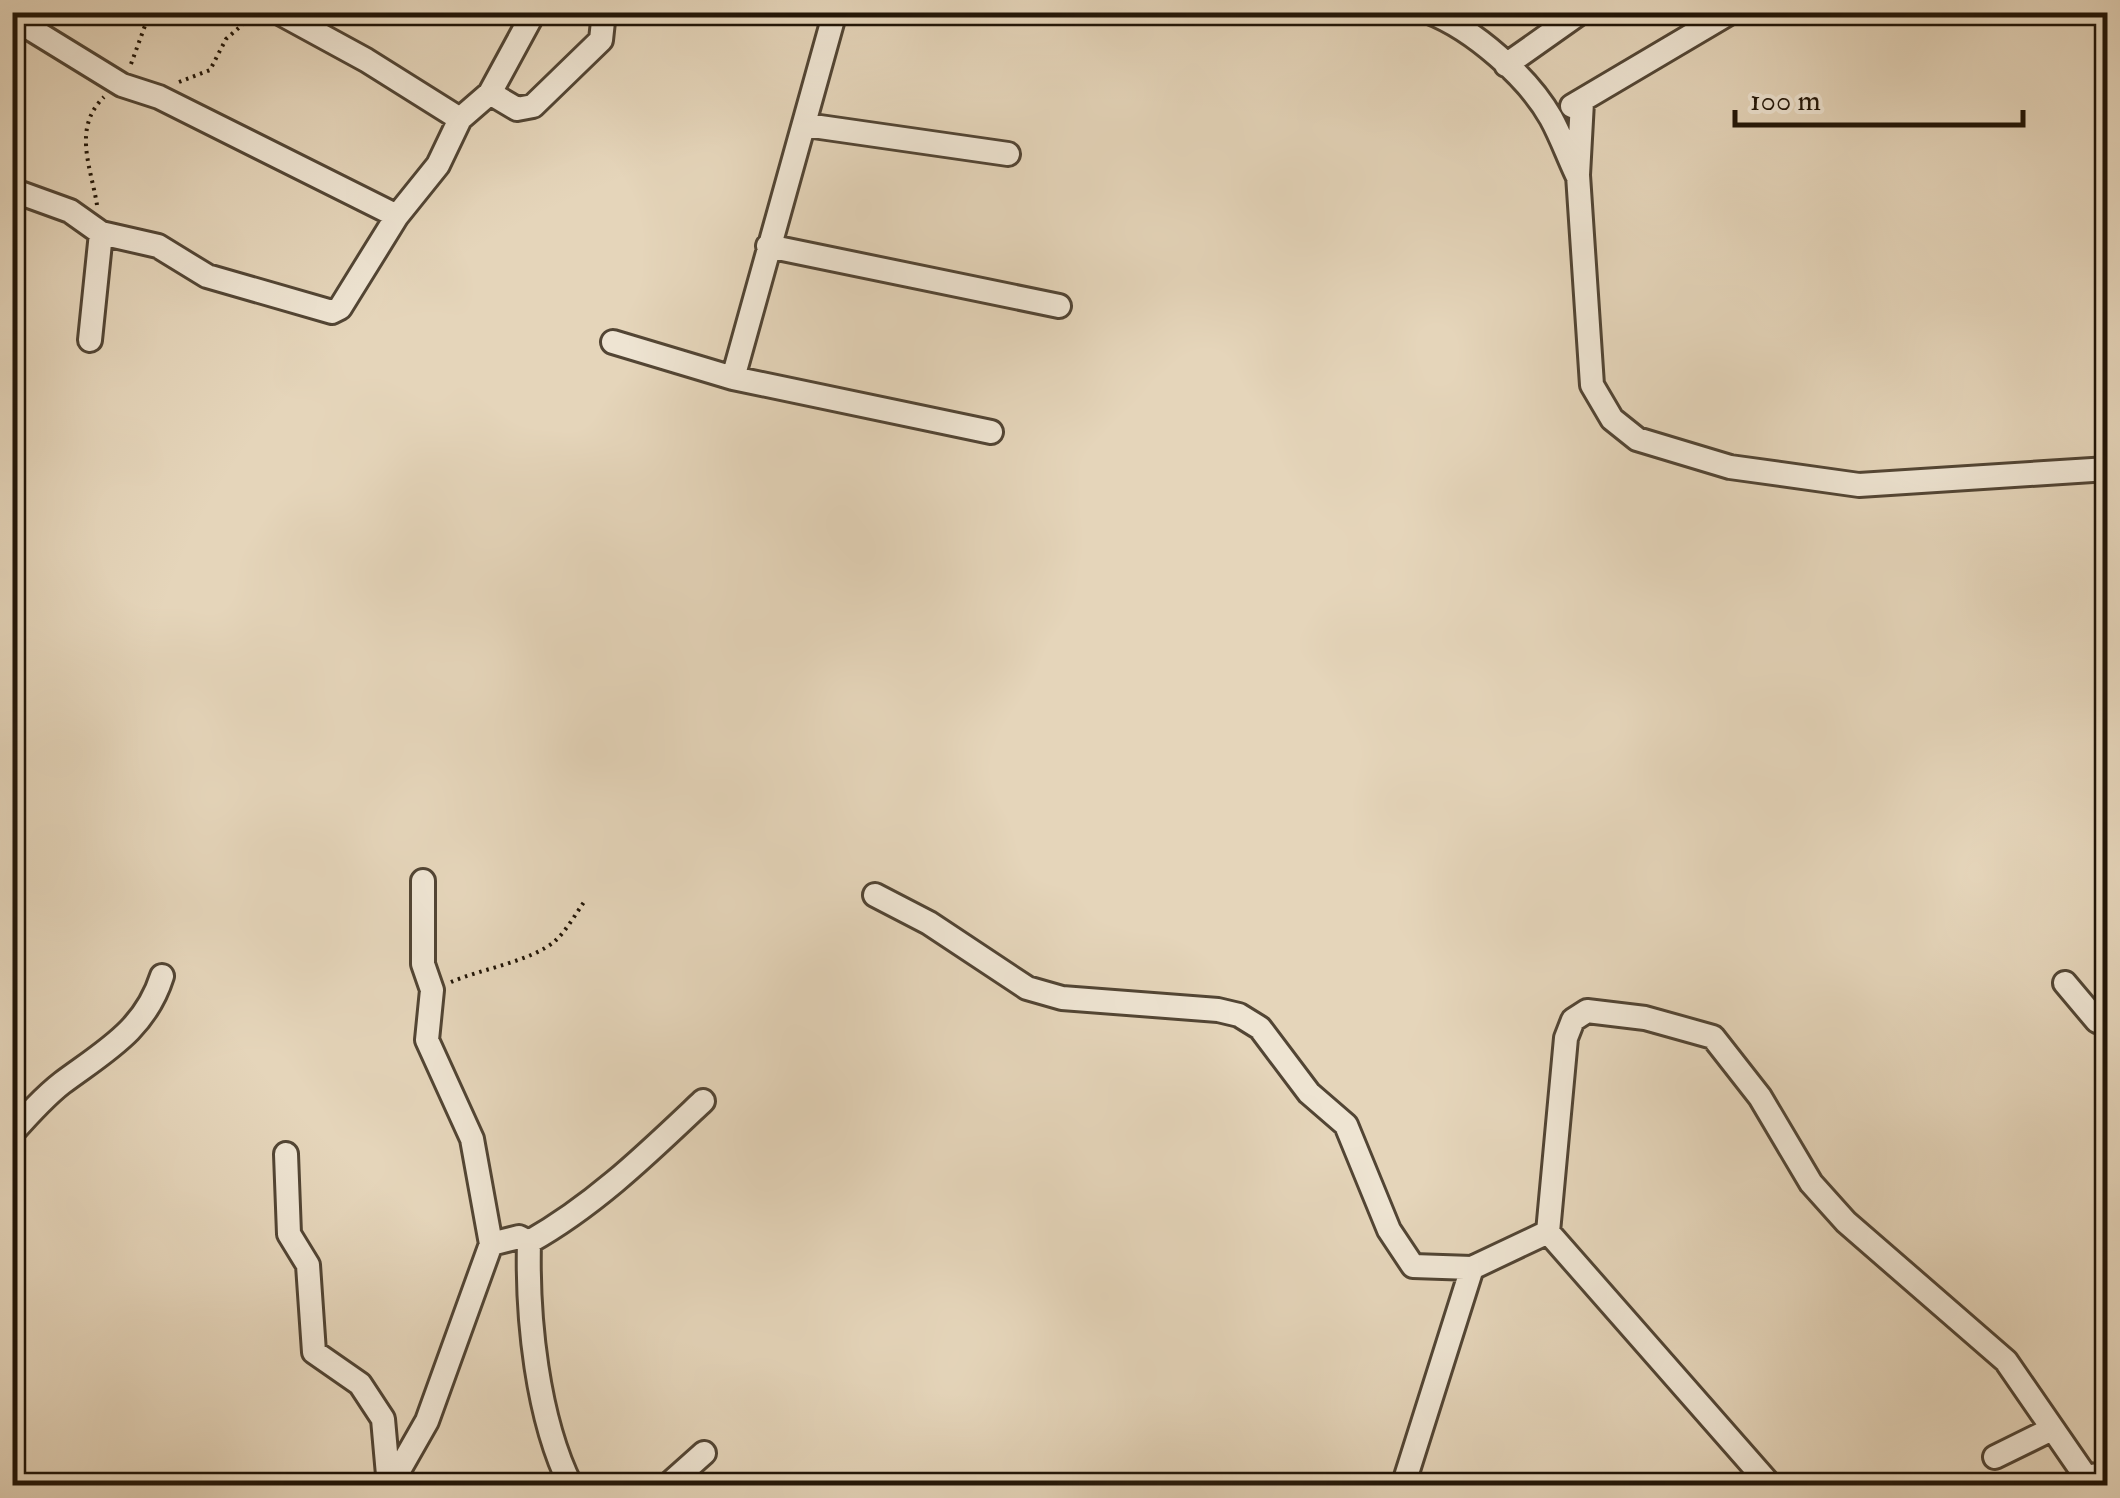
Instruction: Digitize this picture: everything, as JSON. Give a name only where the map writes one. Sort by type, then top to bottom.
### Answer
[{"type":"street","points":[[278,12],[366,60],[460,119]]},
{"type":"street","points":[[12,190],[70,211],[101,233],[142,239],[207,276],[332,312],[340,308],[397,216],[438,165],[460,119],[490,93],[534,12]]},
{"type":"street","points":[[490,93],[517,109],[533,106],[601,40],[604,12]]},
{"type":"street","points":[[733,378],[835,12]]},
{"type":"street","points":[[1429,12],[1455,22],[1488,45],[1550,115],[1578,176]]},
{"type":"street","points":[[1506,65],[1581,12]]},
{"type":"street","points":[[1550,115],[1582,102],[1731,12]]},
{"type":"street","points":[[21,22],[122,86],[159,97],[397,216]]},
{"type":"street","points":[[1582,102],[1578,176],[1592,384],[1612,419],[1637,439],[1730,467],[1859,485],[2108,470]]},
{"type":"street","points":[[806,125],[1008,154]]},
{"type":"street","points":[[90,340],[101,233]]},
{"type":"street","points":[[768,246],[1060,306]]},
{"type":"street","points":[[613,342],[733,378],[991,432]]},
{"type":"street","points":[[390,1486],[427,1421],[491,1244],[472,1139],[427,1040],[432,990],[423,964],[423,881]]},
{"type":"street","points":[[875,895],[929,923],[1028,988],[1062,998],[1147,1001],[1239,1015],[1269,1038],[1308,1093],[1346,1125],[1376,1202],[1408,1262],[1421,1267],[1472,1268],[1548,1232]]},
{"type":"street","points":[[12,1133],[48,1094],[118,1044],[140,1021],[162,976]]},
{"type":"street","points":[[2066,983],[2097,1021],[2108,1024]]},
{"type":"street","points":[[1771,1486],[1548,1232],[1559,1075],[1573,1020],[1587,1011],[1644,1018],[1712,1037],[1760,1098],[1811,1183],[1846,1222],[2006,1361],[2086,1477],[2108,1473]]},
{"type":"street","points":[[491,1244],[507,1238],[528,1242],[566,1221],[621,1178],[703,1101]]},
{"type":"street","points":[[286,1154],[288,1234],[308,1265],[314,1352],[366,1392],[383,1419],[390,1486]]},
{"type":"street","points":[[528,1242],[540,1384],[548,1428],[571,1486]]},
{"type":"street","points":[[1402,1486],[1472,1268]]},
{"type":"street","points":[[1995,1457],[2052,1430]]},
{"type":"street","points":[[384,1447],[411,1448]]},
{"type":"street","points":[[667,1486],[704,1453]]},
{"type":"path","points":[[101,233],[83,134],[96,105],[122,86],[150,12]]},
{"type":"path","points":[[159,97],[182,80],[210,70],[226,39],[257,12]]},
{"type":"path","points":[[432,990],[478,969],[536,954],[557,939],[584,902]]}]
